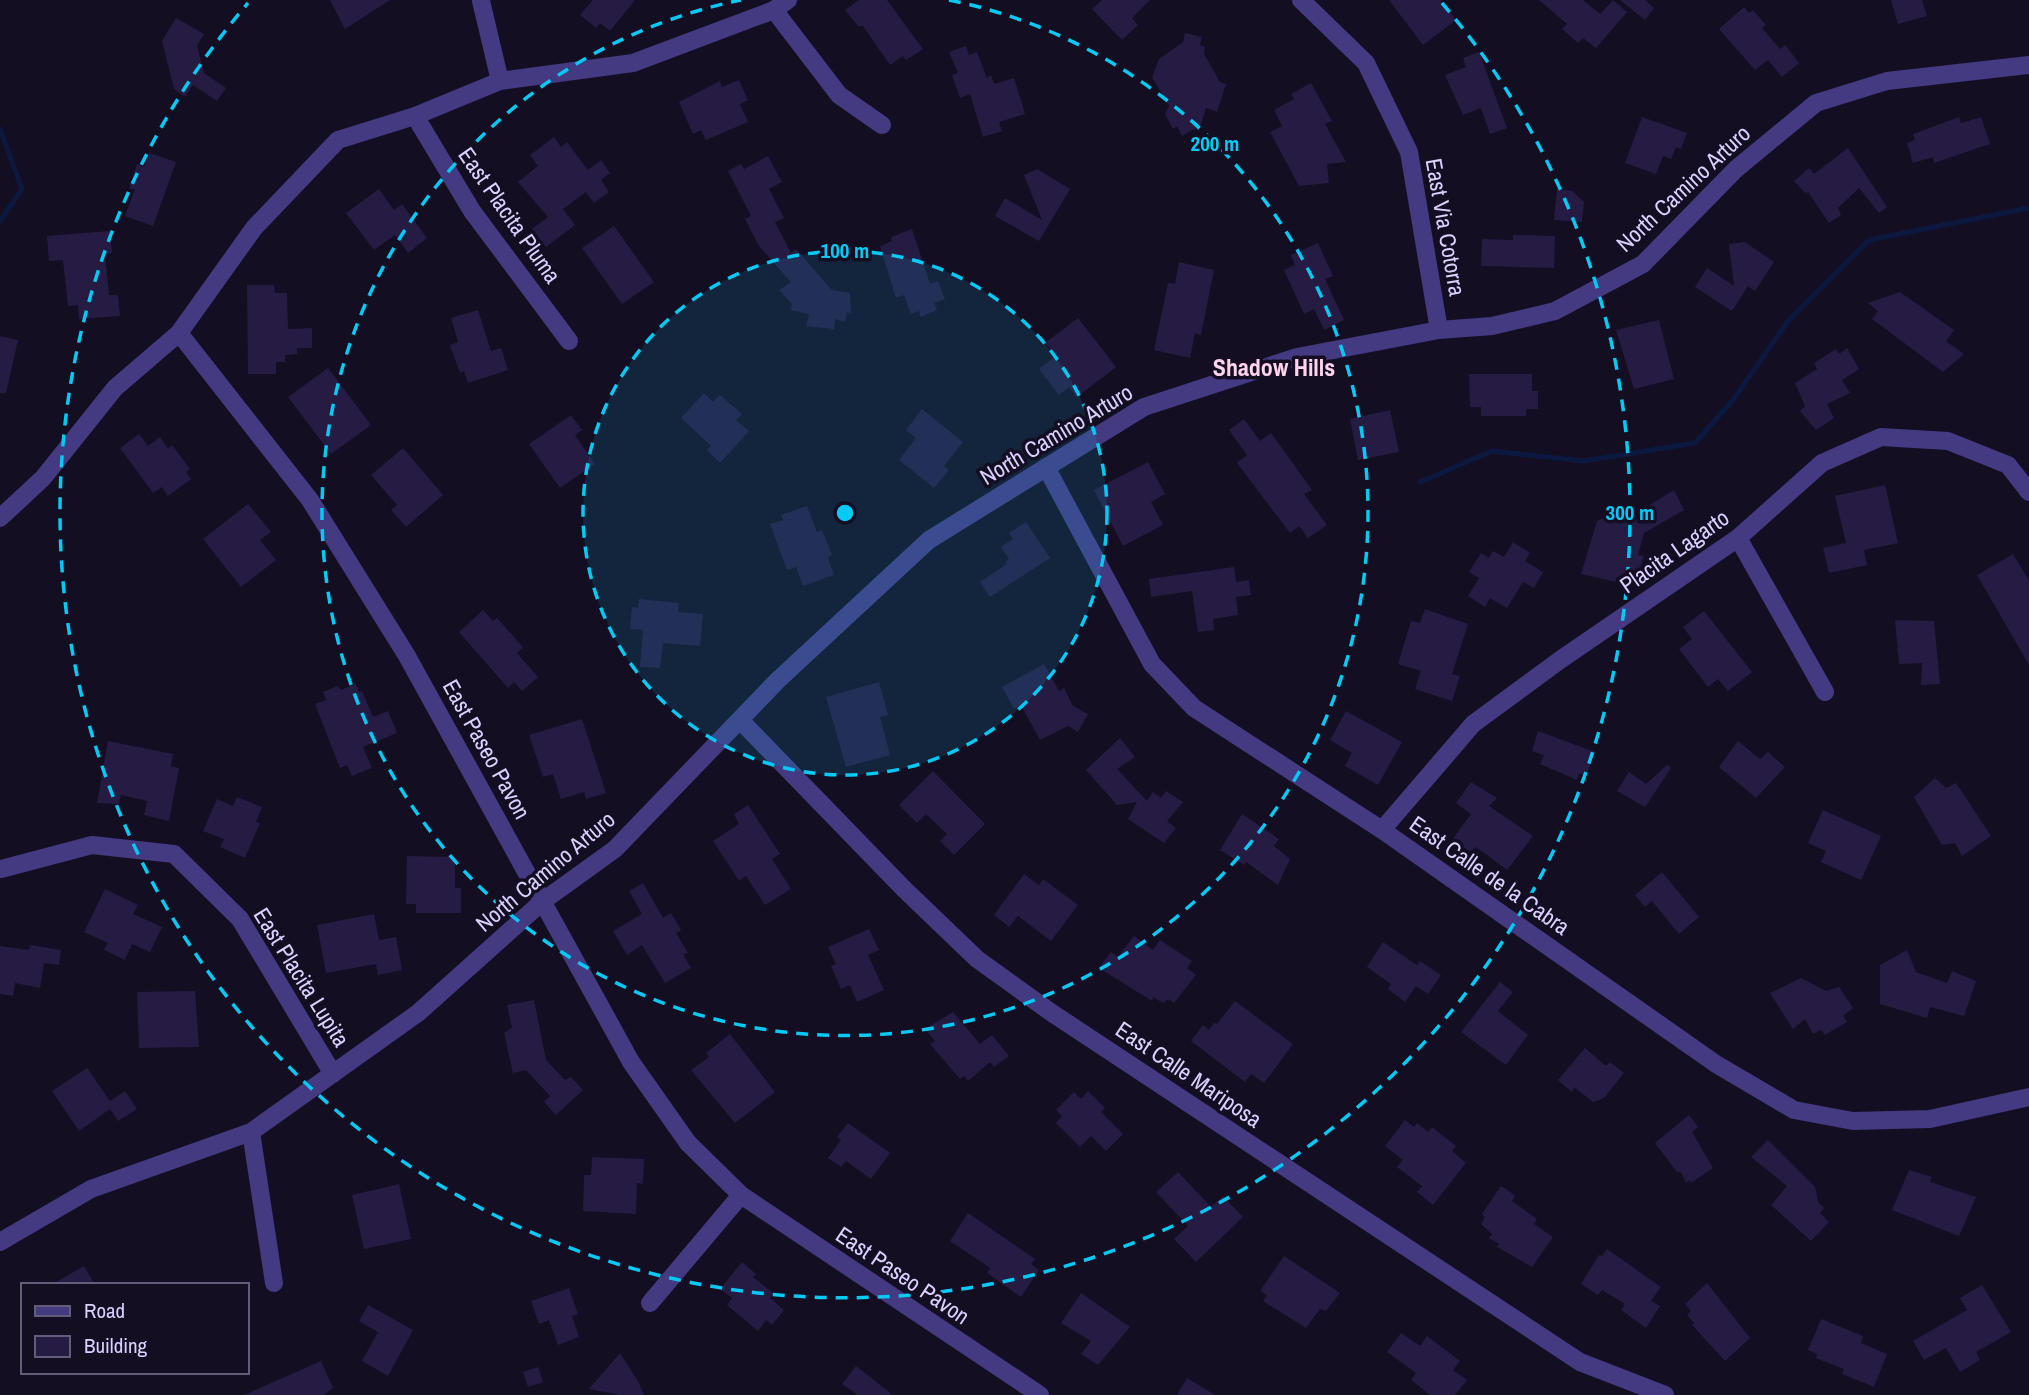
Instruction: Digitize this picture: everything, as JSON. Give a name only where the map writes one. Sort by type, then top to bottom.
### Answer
[{"type":"street","name":"East Via Cotorra","points":[[1301,0],[1366,63],[1409,152],[1439,330]]},
{"type":"street","points":[[481,1],[499,81]]},
{"type":"street","points":[[0,518],[43,478],[115,388],[179,333],[254,228],[338,140],[415,116],[499,81],[634,63],[781,5],[839,95],[882,125]]},
{"type":"street","name":"North Camino Arturo","points":[[0,1242],[90,1189],[251,1132],[418,1013],[543,901],[615,849],[740,720],[929,540],[1144,407],[1297,357],[1439,330],[1492,326],[1555,311],[1643,264],[1736,169],[1816,103],[1887,81],[2029,65]]},
{"type":"street","name":"East Placita Pluma","points":[[415,116],[472,211],[569,341]]},
{"type":"street","name":"East Paseo Pavon","points":[[179,333],[310,500],[407,656],[631,1062],[688,1143],[741,1195],[1040,1395]]},
{"type":"street","name":"Placita Lagarto","points":[[1382,830],[1473,724],[1560,660],[1738,538],[1822,463],[1881,437],[1948,441],[2008,466],[2029,492]]},
{"type":"street","name":"East Calle de la Cabra","points":[[1046,467],[1152,664],[1194,708],[1382,830],[1716,1064],[1794,1110],[1853,1121],[1930,1119],[2029,1097]]},
{"type":"street","points":[[1738,538],[1825,692]]},
{"type":"street","name":"East Calle Mariposa","points":[[740,720],[977,959],[1052,1013],[1580,1362],[1665,1395]]},
{"type":"street","name":"East Placita Lupita","points":[[1,869],[92,845],[174,854],[240,919],[333,1074]]},
{"type":"street","points":[[251,1132],[274,1283]]},
{"type":"street","points":[[650,1303],[741,1195]]},
{"type":"building","points":[[330,0],[390,0],[345,29]]},
{"type":"building","points":[[593,0],[635,0],[610,31],[600,23],[596,28],[580,15]]},
{"type":"building","points":[[859,0],[887,0],[923,49],[906,60],[903,56],[890,65],[863,26],[858,26],[845,10]]},
{"type":"building","points":[[1102,0],[1150,0],[1132,18],[1138,25],[1122,40],[1092,9]]},
{"type":"building","points":[[1389,0],[1441,0],[1456,20],[1423,45]]},
{"type":"building","points":[[1539,0],[1583,0],[1600,14],[1613,0],[1627,12],[1596,48],[1583,38],[1578,43],[1562,29],[1567,24]]},
{"type":"building","points":[[1620,0],[1645,0],[1654,8],[1645,20]]},
{"type":"building","points":[[1891,0],[1922,0],[1927,16],[1898,24]]},
{"type":"building","points":[[1744,7],[1749,13],[1753,10],[1766,25],[1762,28],[1780,49],[1785,45],[1799,63],[1782,77],[1768,60],[1755,70],[1719,29]]},
{"type":"building","points":[[176,18],[204,34],[197,46],[204,73],[226,88],[217,101],[193,85],[185,97],[174,89],[162,41]]},
{"type":"building","points":[[1185,33],[1202,37],[1200,45],[1205,47],[1204,54],[1220,82],[1226,84],[1217,112],[1206,108],[1199,131],[1194,129],[1182,136],[1177,126],[1173,129],[1165,114],[1169,106],[1152,77],[1159,59],[1183,42]]},
{"type":"building","points":[[966,46],[969,55],[977,52],[987,78],[991,75],[994,84],[1014,78],[1025,114],[999,122],[1002,131],[983,137],[970,94],[960,98],[952,75],[958,73],[949,52]]},
{"type":"building","points":[[1479,52],[1507,128],[1490,134],[1481,108],[1463,115],[1445,75],[1466,67],[1463,58]]},
{"type":"building","points":[[739,80],[748,100],[740,104],[748,122],[706,140],[701,130],[693,134],[679,102],[720,81],[722,87]]},
{"type":"building","points":[[1311,83],[1332,121],[1325,124],[1346,162],[1327,164],[1329,183],[1299,186],[1270,132],[1282,126],[1274,110],[1294,99],[1291,94]]},
{"type":"building","points":[[1642,117],[1687,133],[1681,149],[1676,147],[1671,159],[1663,156],[1656,174],[1625,163]]},
{"type":"building","points":[[1959,117],[1961,123],[1981,117],[1990,144],[1934,163],[1933,157],[1913,163],[1907,143],[1915,140],[1913,134]]},
{"type":"building","points":[[554,137],[561,147],[567,142],[588,170],[601,160],[610,173],[601,180],[609,192],[594,203],[586,192],[563,209],[575,225],[546,247],[532,229],[548,217],[518,182],[538,166],[530,155]]},
{"type":"building","points":[[1848,148],[1887,207],[1879,213],[1859,188],[1838,208],[1841,215],[1829,223],[1808,192],[1805,193],[1794,181],[1809,168],[1814,174]]},
{"type":"building","points":[[149,153],[176,162],[153,226],[125,216],[135,189],[129,189],[137,164],[144,167]]},
{"type":"building","points":[[768,156],[782,182],[769,189],[784,218],[775,222],[791,253],[796,249],[832,290],[850,293],[851,313],[847,312],[845,322],[835,319],[834,329],[806,326],[809,314],[790,310],[792,304],[779,290],[791,282],[759,246],[745,219],[751,216],[728,171],[741,164],[744,169]]},
{"type":"building","points":[[1037,169],[1070,189],[1039,241],[995,216],[1005,198],[1042,220],[1024,175]]},
{"type":"building","points":[[379,189],[394,210],[402,204],[427,238],[408,253],[395,235],[374,250],[346,213]]},
{"type":"building","points":[[1557,189],[1572,191],[1584,202],[1582,222],[1554,220]]},
{"type":"building","points":[[614,226],[654,282],[622,304],[582,248]]},
{"type":"building","points":[[912,229],[930,284],[938,281],[945,299],[934,303],[937,310],[921,317],[919,311],[911,314],[904,295],[896,298],[880,246],[892,241],[891,237]]},
{"type":"building","points":[[110,231],[112,253],[105,254],[109,295],[118,295],[120,316],[79,319],[78,305],[68,306],[63,260],[49,261],[47,236]]},
{"type":"building","points":[[1513,235],[1555,236],[1554,268],[1481,266],[1482,239],[1513,240]]},
{"type":"building","points":[[1745,242],[1774,262],[1755,291],[1748,286],[1732,311],[1695,287],[1707,268],[1734,286],[1729,244]]},
{"type":"building","points":[[1318,243],[1333,276],[1325,279],[1344,320],[1324,330],[1314,309],[1304,314],[1284,270],[1295,265],[1291,255]]},
{"type":"building","points":[[1179,262],[1214,270],[1201,335],[1195,333],[1190,358],[1154,350],[1168,283],[1175,284]]},
{"type":"building","points":[[247,285],[274,285],[275,293],[287,293],[288,329],[312,328],[312,348],[297,348],[297,354],[285,355],[285,362],[276,362],[276,374],[248,374]]},
{"type":"building","points":[[1900,292],[1954,330],[1946,341],[1964,354],[1943,372],[1872,319],[1878,311],[1868,303]]},
{"type":"building","points":[[478,310],[491,351],[501,348],[508,370],[468,383],[464,371],[460,373],[450,345],[458,342],[451,318]]},
{"type":"building","points":[[1078,318],[1116,367],[1077,397],[1069,387],[1059,395],[1039,369],[1056,356],[1045,343]]},
{"type":"building","points":[[1659,320],[1674,379],[1634,389],[1616,330]]},
{"type":"building","points":[[0,336],[18,340],[6,393],[0,393]]},
{"type":"building","points":[[1847,348],[1859,369],[1842,380],[1850,393],[1827,404],[1834,418],[1816,430],[1800,411],[1805,406],[1795,383],[1817,369],[1814,363],[1836,349],[1839,354]]},
{"type":"building","points":[[328,368],[371,425],[331,454],[288,397]]},
{"type":"building","points":[[1469,374],[1532,374],[1532,391],[1538,391],[1538,409],[1526,409],[1526,416],[1481,416],[1481,407],[1470,407]]},
{"type":"building","points":[[704,393],[713,402],[720,395],[742,414],[736,420],[749,431],[720,463],[707,450],[711,446],[681,418]]},
{"type":"building","points":[[922,409],[963,442],[944,466],[949,470],[934,488],[899,460],[916,438],[906,430]]},
{"type":"building","points":[[1390,410],[1399,452],[1358,460],[1350,419]]},
{"type":"building","points":[[571,415],[582,430],[575,435],[595,464],[560,488],[529,444]]},
{"type":"building","points":[[1244,419],[1260,441],[1271,433],[1312,490],[1304,494],[1327,525],[1308,538],[1299,526],[1290,533],[1237,463],[1247,455],[1229,430]]},
{"type":"building","points":[[139,434],[148,446],[160,437],[168,449],[172,445],[190,469],[186,472],[191,479],[168,496],[162,487],[153,493],[120,448]]},
{"type":"building","points":[[403,448],[443,495],[406,527],[391,510],[397,505],[371,475]]},
{"type":"building","points":[[1148,462],[1165,494],[1151,502],[1163,525],[1123,546],[1094,490]]},
{"type":"building","points":[[1885,485],[1898,543],[1864,550],[1867,565],[1829,573],[1823,548],[1846,543],[1835,496]]},
{"type":"building","points":[[1674,490],[1684,510],[1644,533],[1638,555],[1644,556],[1634,586],[1581,574],[1597,521],[1615,512],[1625,520]]},
{"type":"building","points":[[248,504],[271,532],[260,540],[276,560],[241,587],[203,539]]},
{"type":"building","points":[[807,506],[817,532],[822,530],[832,555],[828,557],[834,575],[803,586],[796,567],[787,570],[770,524],[783,520],[781,515]]},
{"type":"building","points":[[1026,522],[1050,558],[990,597],[980,582],[1007,564],[1005,562],[1009,559],[1001,547],[1013,539],[1009,533]]},
{"type":"building","points":[[1513,542],[1530,553],[1525,561],[1543,572],[1534,588],[1523,582],[1507,608],[1490,598],[1485,607],[1468,596],[1479,578],[1469,572],[1481,553],[1489,558],[1493,551],[1504,557]]},
{"type":"building","points":[[2013,554],[2029,581],[2029,665],[1977,575]]},
{"type":"building","points":[[1234,567],[1236,582],[1249,580],[1251,595],[1236,597],[1238,615],[1213,619],[1214,630],[1198,632],[1192,591],[1151,597],[1149,579]]},
{"type":"building","points":[[639,599],[679,603],[678,612],[703,614],[700,646],[663,643],[660,668],[640,667],[643,630],[630,629],[632,607],[638,608]]},
{"type":"building","points":[[1425,609],[1468,624],[1452,674],[1460,676],[1452,701],[1415,689],[1421,671],[1398,664],[1411,621],[1420,623]]},
{"type":"building","points":[[483,610],[493,621],[497,618],[523,647],[517,653],[538,677],[522,691],[514,682],[508,688],[459,632]]},
{"type":"building","points":[[1704,611],[1752,672],[1728,691],[1718,679],[1708,687],[1679,649],[1692,639],[1683,627]]},
{"type":"building","points":[[1895,620],[1934,621],[1940,684],[1921,685],[1922,663],[1899,664]]},
{"type":"building","points":[[1044,664],[1059,691],[1064,688],[1073,706],[1088,714],[1078,732],[1068,726],[1040,740],[1021,705],[1014,709],[1002,687]]},
{"type":"building","points":[[879,682],[888,715],[880,717],[890,755],[846,767],[826,697]]},
{"type":"building","points":[[356,684],[359,692],[362,691],[373,717],[388,711],[397,733],[363,747],[372,768],[352,776],[347,765],[340,768],[315,704],[326,700],[323,692],[338,686],[341,690]]},
{"type":"building","points":[[1346,711],[1402,742],[1378,785],[1345,766],[1352,753],[1330,740]]},
{"type":"building","points":[[582,719],[606,793],[586,799],[584,792],[561,799],[553,774],[543,777],[529,735]]},
{"type":"building","points":[[1538,731],[1595,752],[1586,776],[1579,773],[1577,780],[1540,764],[1544,755],[1532,751]]},
{"type":"building","points":[[1120,738],[1135,757],[1117,769],[1147,801],[1153,792],[1161,798],[1166,791],[1183,802],[1167,821],[1176,828],[1164,843],[1128,819],[1137,802],[1117,805],[1086,770]]},
{"type":"building","points":[[108,741],[173,754],[171,766],[179,768],[169,821],[144,815],[147,801],[121,795],[119,804],[97,803]]},
{"type":"building","points":[[1738,741],[1760,759],[1768,752],[1785,767],[1756,798],[1719,767]]},
{"type":"building","points":[[1667,765],[1671,768],[1645,807],[1617,791],[1629,772],[1646,784]]},
{"type":"building","points":[[933,771],[985,824],[954,855],[940,841],[947,834],[926,814],[917,823],[899,805]]},
{"type":"building","points":[[1935,778],[1946,788],[1956,783],[1991,836],[1962,856],[1955,843],[1942,845],[1914,797]]},
{"type":"building","points":[[1471,782],[1497,798],[1489,806],[1533,836],[1507,870],[1476,847],[1471,852],[1452,840],[1471,814],[1456,803]]},
{"type":"building","points":[[237,797],[262,807],[256,822],[260,823],[245,858],[220,847],[224,839],[203,831],[217,799],[233,806]]},
{"type":"building","points":[[748,805],[780,854],[772,859],[791,889],[765,905],[746,876],[739,881],[713,841],[739,824],[734,814]]},
{"type":"building","points":[[1823,810],[1881,836],[1861,880],[1821,862],[1826,851],[1808,843]]},
{"type":"building","points":[[1242,814],[1279,839],[1274,846],[1290,859],[1278,885],[1246,862],[1244,865],[1220,850]]},
{"type":"building","points":[[407,856],[455,857],[455,888],[461,888],[461,913],[416,913],[416,904],[406,904]]},
{"type":"building","points":[[1662,872],[1699,917],[1679,934],[1652,901],[1645,907],[1635,895]]},
{"type":"building","points":[[1024,874],[1039,885],[1043,879],[1078,905],[1051,941],[1018,916],[1009,927],[994,915]]},
{"type":"building","points":[[643,883],[663,918],[671,913],[681,930],[676,933],[688,953],[683,954],[691,968],[665,983],[642,945],[627,955],[613,931],[642,914],[629,891]]},
{"type":"building","points":[[105,889],[138,905],[133,914],[162,927],[150,952],[132,944],[125,960],[104,950],[108,943],[84,932]]},
{"type":"building","points":[[374,914],[379,940],[396,937],[402,970],[378,975],[376,964],[326,973],[317,925]]},
{"type":"building","points":[[869,929],[879,950],[868,955],[884,990],[857,1002],[850,985],[841,989],[831,966],[836,964],[828,947]]},
{"type":"building","points":[[1134,936],[1153,950],[1160,940],[1192,961],[1187,968],[1196,975],[1174,1003],[1168,999],[1163,1003],[1153,997],[1152,1001],[1099,968],[1111,952],[1118,957]]},
{"type":"building","points":[[1383,942],[1417,965],[1420,961],[1441,975],[1428,994],[1416,986],[1405,1002],[1388,989],[1391,984],[1367,967]]},
{"type":"building","points":[[30,945],[61,950],[59,965],[44,963],[40,988],[15,983],[13,996],[0,994],[0,946],[29,950]]},
{"type":"building","points":[[1907,950],[1916,972],[1947,983],[1952,971],[1976,981],[1964,1016],[1930,1007],[1927,1018],[1880,1004],[1880,965]]},
{"type":"building","points":[[1801,978],[1826,991],[1839,987],[1853,1008],[1843,1016],[1847,1022],[1825,1035],[1821,1030],[1813,1034],[1805,1019],[1793,1029],[1770,993]]},
{"type":"building","points":[[1500,982],[1513,992],[1498,1011],[1528,1035],[1506,1065],[1461,1032]]},
{"type":"building","points":[[195,991],[199,1047],[139,1048],[137,992]]},
{"type":"building","points":[[534,1000],[546,1060],[565,1080],[571,1077],[583,1090],[556,1115],[544,1102],[550,1096],[526,1070],[513,1073],[504,1033],[512,1028],[507,1005]]},
{"type":"building","points":[[1235,1001],[1293,1044],[1264,1083],[1251,1074],[1245,1082],[1191,1041],[1203,1025],[1209,1030],[1214,1023],[1217,1024]]},
{"type":"building","points":[[953,1012],[980,1044],[992,1035],[1009,1056],[994,1067],[990,1062],[968,1081],[964,1076],[960,1079],[930,1044],[935,1041],[925,1029]]},
{"type":"building","points":[[730,1034],[775,1092],[735,1123],[691,1070],[709,1057],[706,1053]]},
{"type":"building","points":[[1585,1048],[1606,1066],[1610,1062],[1624,1073],[1604,1098],[1593,1102],[1574,1087],[1572,1092],[1558,1080]]},
{"type":"building","points":[[87,1068],[110,1101],[125,1091],[137,1109],[118,1121],[110,1109],[79,1131],[52,1091]]},
{"type":"building","points":[[1088,1091],[1105,1108],[1101,1112],[1123,1134],[1106,1151],[1091,1136],[1080,1147],[1056,1123],[1062,1116],[1056,1110],[1074,1092],[1081,1099]]},
{"type":"building","points":[[1689,1115],[1698,1127],[1692,1132],[1713,1168],[1691,1183],[1690,1180],[1686,1183],[1681,1172],[1677,1172],[1655,1143]]},
{"type":"building","points":[[1405,1120],[1414,1127],[1417,1123],[1428,1132],[1432,1127],[1456,1146],[1452,1151],[1466,1163],[1433,1205],[1417,1192],[1422,1186],[1397,1167],[1403,1160],[1385,1146]]},
{"type":"building","points":[[848,1123],[890,1153],[871,1179],[846,1161],[841,1167],[828,1158],[841,1140],[837,1137]]},
{"type":"building","points":[[1768,1140],[1815,1187],[1818,1202],[1824,1208],[1820,1213],[1829,1222],[1811,1241],[1771,1205],[1787,1186],[1751,1157]]},
{"type":"building","points":[[592,1157],[644,1159],[643,1184],[637,1183],[636,1214],[583,1211],[584,1175],[591,1175]]},
{"type":"building","points":[[1909,1170],[1932,1177],[1930,1182],[1976,1197],[1959,1236],[1892,1210]]},
{"type":"building","points":[[1178,1172],[1211,1207],[1223,1196],[1243,1217],[1196,1262],[1174,1239],[1188,1226],[1156,1192]]},
{"type":"building","points":[[399,1184],[411,1239],[364,1249],[352,1195]]},
{"type":"building","points":[[1501,1186],[1515,1195],[1512,1201],[1537,1219],[1534,1224],[1553,1237],[1532,1267],[1497,1247],[1499,1244],[1489,1238],[1492,1234],[1481,1224],[1485,1217],[1482,1214]]},
{"type":"building","points":[[968,1213],[1035,1259],[1031,1264],[1039,1270],[1021,1297],[987,1273],[990,1268],[950,1241]]},
{"type":"building","points":[[1607,1249],[1661,1287],[1651,1301],[1660,1306],[1646,1328],[1621,1310],[1625,1304],[1602,1290],[1598,1295],[1581,1284],[1599,1255],[1602,1256]]},
{"type":"building","points":[[1284,1256],[1340,1293],[1326,1311],[1320,1309],[1306,1328],[1263,1301],[1267,1295],[1260,1291]]},
{"type":"building","points":[[742,1262],[756,1274],[753,1277],[773,1293],[770,1298],[784,1310],[772,1325],[766,1320],[758,1331],[727,1305],[732,1298],[720,1289]]},
{"type":"building","points":[[84,1266],[94,1283],[54,1283]]},
{"type":"building","points":[[1707,1283],[1750,1338],[1725,1361],[1692,1325],[1694,1323],[1687,1315],[1691,1311],[1685,1304]]},
{"type":"building","points":[[1982,1285],[2011,1332],[1976,1352],[1980,1360],[1960,1372],[1946,1348],[1924,1360],[1913,1341],[1967,1310],[1960,1298]]},
{"type":"building","points":[[569,1288],[578,1314],[572,1316],[579,1337],[558,1345],[549,1320],[539,1324],[531,1301]]},
{"type":"building","points":[[1081,1293],[1130,1327],[1098,1365],[1081,1354],[1091,1341],[1061,1323]]},
{"type":"building","points":[[368,1305],[413,1330],[388,1376],[362,1361],[378,1332],[359,1321]]},
{"type":"building","points":[[1821,1319],[1863,1336],[1861,1343],[1887,1354],[1874,1387],[1842,1374],[1844,1369],[1816,1358],[1817,1354],[1808,1350]]},
{"type":"building","points":[[1401,1333],[1420,1346],[1427,1336],[1460,1361],[1453,1370],[1467,1380],[1455,1395],[1430,1395],[1411,1380],[1416,1373],[1387,1352]]},
{"type":"building","points":[[620,1353],[644,1395],[620,1395],[589,1389]]},
{"type":"building","points":[[321,1361],[333,1388],[324,1395],[244,1395]]},
{"type":"building","points":[[856,1366],[893,1395],[858,1395],[842,1384]]},
{"type":"building","points":[[538,1367],[543,1382],[528,1387],[523,1372]]},
{"type":"building","points":[[1187,1378],[1215,1395],[1177,1395]]},
{"type":"waterway","points":[[0,129],[22,189],[0,221]]},
{"type":"waterway","points":[[1420,482],[1492,451],[1584,461],[1695,443],[1733,400],[1788,321],[1869,240],[2029,208]]},
{"type":"district","name":"Shadow Hills","points":[[1274,367]]}]
